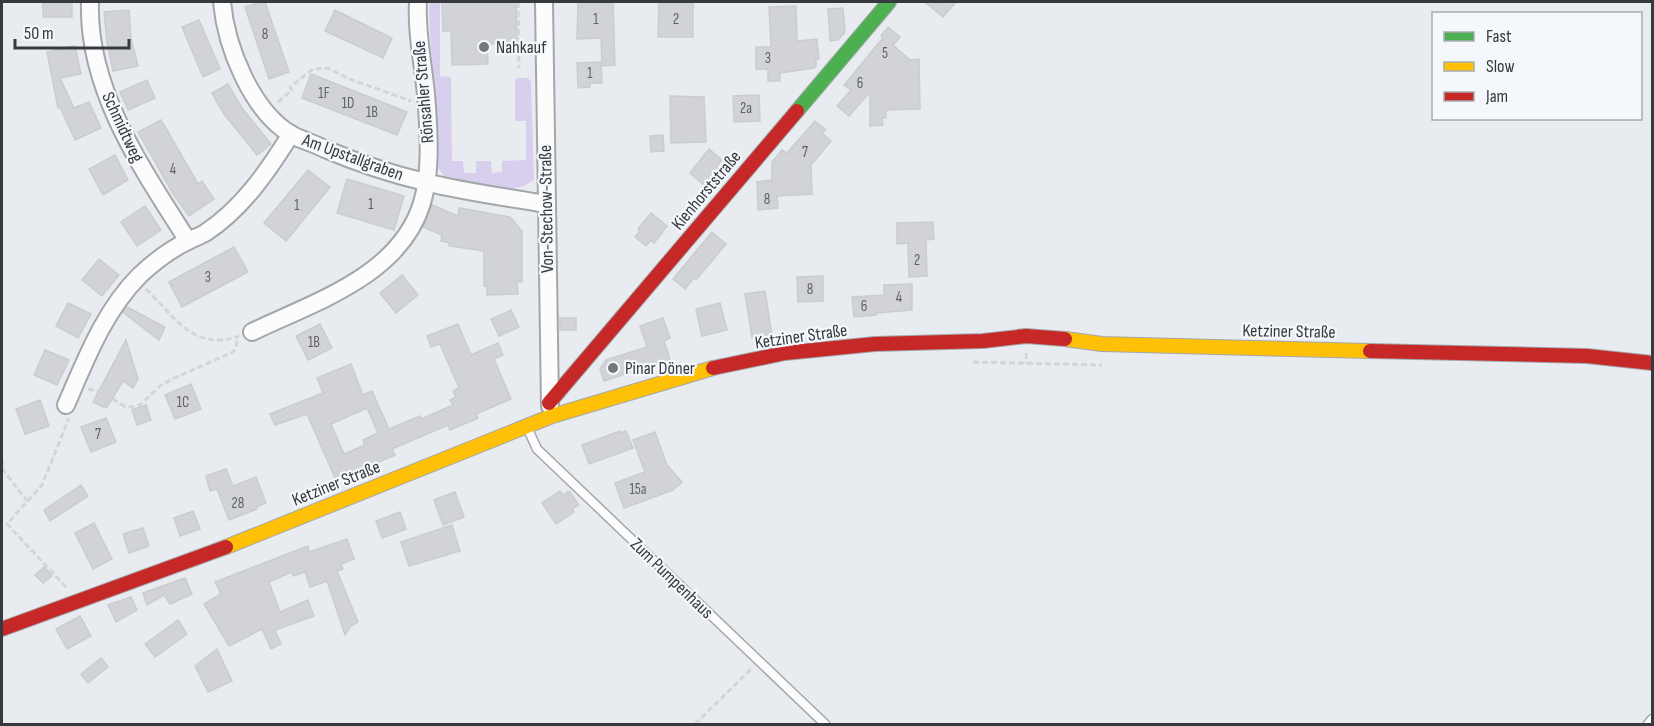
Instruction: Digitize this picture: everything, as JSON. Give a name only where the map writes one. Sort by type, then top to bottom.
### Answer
[{"type":"street","name":"Schmidtweg","points":[[90,2],[89,18],[100,75],[116,119],[140,165],[188,241]]},
{"type":"street","name":"Am Upstallgraben","points":[[222,2],[224,22],[233,54],[249,87],[267,112],[291,134],[356,162],[426,183],[546,204]]},
{"type":"street","name":"Rönsahler Straße","points":[[418,2],[418,40],[427,106],[426,183]]},
{"type":"street","name":"Von-Stechow-Straße","points":[[544,2],[550,410]]},
{"type":"street","name":"Kienhorststraße","points":[[550,410],[889,2]]},
{"type":"street","points":[[66,405],[98,335],[114,307],[136,280],[164,255],[203,234],[234,211],[273,164],[291,134]]},
{"type":"street","name":"Am Upstallgraben","points":[[244,334],[347,287],[384,261],[400,244],[412,226],[422,203],[426,183]]},
{"type":"street","name":"Ketziner Straße","points":[[2,629],[216,551],[527,426],[550,410],[685,375],[785,353],[874,344],[983,341],[1026,336],[1102,344],[1587,356],[1653,363]]},
{"type":"lane","name":"Zum Pumpenhaus","points":[[527,426],[537,448],[825,724]]},
{"type":"lane","points":[[1648,724],[1653,719]]},
{"type":"path","points":[[518,2],[519,68]]},
{"type":"path","points":[[267,112],[292,90],[290,87],[313,69],[328,68],[347,78],[427,106]]},
{"type":"path","points":[[136,280],[189,333],[214,340],[244,334]]},
{"type":"path","points":[[75,384],[100,391],[124,406],[141,405],[160,386],[233,352],[244,334]]},
{"type":"path","points":[[66,405],[69,417],[42,485],[7,524],[80,601]]},
{"type":"path","points":[[2,459],[3,470],[28,502]]},
{"type":"path","points":[[695,724],[759,661]]},
{"type":"shaded area","points":[[430,2],[440,2],[440,76],[451,77],[452,161],[463,161],[464,173],[476,173],[476,161],[491,161],[492,173],[502,172],[502,161],[526,160],[526,121],[515,121],[515,83],[516,78],[528,78],[531,82],[534,180],[524,186],[510,189],[446,178],[437,167]]},
{"type":"building","points":[[43,2],[72,2],[72,17],[43,17]]},
{"type":"building","points":[[265,2],[289,72],[269,79],[245,7]]},
{"type":"building","name":"Nahkauf","points":[[442,2],[516,2],[517,43],[487,44],[488,64],[452,65],[451,31],[443,31]]},
{"type":"building","points":[[578,2],[613,2],[615,65],[602,66],[601,38],[577,39]]},
{"type":"building","points":[[659,2],[693,2],[693,37],[658,37]]},
{"type":"building","points":[[925,2],[956,2],[943,17]]},
{"type":"building","points":[[796,6],[797,41],[817,39],[819,59],[816,59],[814,68],[780,73],[780,81],[768,81],[768,69],[756,69],[756,47],[771,47],[769,7]]},
{"type":"building","points":[[843,8],[845,32],[838,40],[830,41],[828,9]]},
{"type":"building","points":[[129,10],[131,38],[138,66],[113,71],[104,12]]},
{"type":"building","points":[[335,10],[392,38],[383,58],[325,31]]},
{"type":"building","points":[[199,20],[220,69],[203,77],[182,27]]},
{"type":"building","points":[[888,27],[900,37],[893,45],[910,60],[919,59],[920,109],[886,110],[886,118],[882,118],[883,125],[870,126],[870,92],[849,116],[837,106],[851,90],[844,85],[883,38],[881,36]]},
{"type":"building","points":[[75,46],[81,74],[60,78],[74,108],[89,102],[101,128],[75,140],[60,107],[58,108],[47,52]]},
{"type":"building","points":[[601,62],[602,83],[590,83],[590,87],[578,88],[577,63]]},
{"type":"building","points":[[311,74],[407,112],[397,135],[302,98]]},
{"type":"building","points":[[147,80],[155,98],[128,110],[120,92]]},
{"type":"building","points":[[228,84],[242,108],[271,144],[257,155],[224,114],[212,93]]},
{"type":"building","points":[[759,95],[760,121],[734,122],[733,96]]},
{"type":"building","points":[[670,96],[704,97],[706,142],[671,143]]},
{"type":"building","points":[[161,120],[198,184],[202,181],[214,199],[189,216],[172,192],[138,132]]},
{"type":"building","points":[[815,121],[826,130],[822,133],[831,141],[811,165],[812,194],[777,196],[778,208],[758,210],[757,182],[772,180],[772,162],[782,150],[787,153]]},
{"type":"building","points":[[663,135],[664,151],[651,152],[650,136]]},
{"type":"building","points":[[709,149],[722,160],[716,167],[719,170],[705,186],[690,173]]},
{"type":"building","points":[[115,155],[128,180],[103,195],[89,169]]},
{"type":"building","points":[[308,170],[330,187],[286,241],[264,223]]},
{"type":"building","points":[[347,179],[404,196],[394,230],[337,213]]},
{"type":"building","points":[[432,205],[458,216],[459,208],[510,217],[522,231],[522,282],[517,282],[518,294],[487,295],[487,286],[484,286],[484,251],[449,246],[450,243],[441,241],[442,235],[423,227]]},
{"type":"building","points":[[145,206],[161,230],[137,246],[121,222]]},
{"type":"building","points":[[651,213],[667,226],[654,243],[651,240],[646,246],[635,237],[640,231],[638,229]]},
{"type":"building","points":[[933,222],[934,239],[926,240],[927,276],[909,277],[908,243],[897,244],[897,223]]},
{"type":"building","points":[[712,232],[726,244],[696,280],[694,278],[685,289],[673,279]]},
{"type":"building","points":[[234,247],[248,272],[182,307],[169,282]]},
{"type":"building","points":[[99,259],[119,275],[102,296],[82,280]]},
{"type":"building","points":[[402,275],[418,295],[396,313],[380,293]]},
{"type":"building","points":[[823,276],[823,301],[798,302],[797,277]]},
{"type":"building","points":[[912,284],[912,310],[854,317],[852,297],[884,295],[884,285]]},
{"type":"building","points":[[765,291],[772,335],[752,338],[745,294]]},
{"type":"building","points":[[68,303],[91,314],[78,338],[56,326]]},
{"type":"building","points":[[720,303],[727,330],[702,336],[696,309]]},
{"type":"building","points":[[127,307],[165,327],[159,340],[123,312]]},
{"type":"building","points":[[511,310],[519,327],[499,336],[491,319]]},
{"type":"building","points":[[560,318],[576,318],[576,330],[560,330]]},
{"type":"building","points":[[663,318],[670,338],[664,341],[670,359],[604,381],[600,369],[606,360],[647,347],[640,326]]},
{"type":"building","points":[[320,324],[332,348],[308,360],[296,336]]},
{"type":"building","points":[[458,324],[471,355],[498,343],[503,355],[494,359],[511,399],[476,414],[478,418],[450,430],[448,425],[392,449],[395,455],[336,480],[307,414],[275,425],[270,414],[323,393],[317,378],[351,364],[363,395],[372,391],[389,429],[420,416],[421,419],[453,405],[450,400],[456,397],[453,391],[459,388],[440,344],[431,347],[427,336]],"holes":[[[367,408],[378,433],[363,440],[365,445],[344,454],[331,424]]]},
{"type":"building","points":[[126,340],[138,379],[133,388],[123,381],[107,407],[103,407],[93,402]]},
{"type":"building","points":[[45,350],[69,360],[57,385],[34,375]]},
{"type":"building","points":[[191,384],[201,409],[175,419],[165,395]]},
{"type":"building","points":[[40,400],[49,426],[25,434],[16,409]]},
{"type":"building","points":[[146,405],[151,420],[137,425],[132,410]]},
{"type":"building","points":[[106,418],[116,442],[91,452],[81,427]]},
{"type":"building","points":[[620,431],[620,433],[626,431],[633,448],[589,464],[582,445]]},
{"type":"building","points":[[655,432],[667,465],[682,482],[673,490],[624,508],[615,483],[645,472],[633,440]]},
{"type":"building","points":[[226,469],[233,486],[256,477],[266,503],[229,520],[217,489],[210,491],[206,476]]},
{"type":"building","points":[[81,485],[88,496],[50,521],[44,510]]},
{"type":"building","points":[[560,491],[563,495],[569,491],[579,505],[572,509],[574,512],[556,524],[542,503]]},
{"type":"building","points":[[455,492],[464,517],[443,525],[434,500]]},
{"type":"building","points":[[193,511],[200,529],[180,536],[174,518]]},
{"type":"building","points":[[400,512],[406,529],[382,538],[376,521]]},
{"type":"building","points":[[94,523],[112,559],[93,569],[75,533]]},
{"type":"building","points":[[452,525],[460,551],[409,566],[401,542]]},
{"type":"building","points":[[143,528],[149,546],[129,553],[123,534]]},
{"type":"building","points":[[347,539],[354,559],[341,564],[343,569],[337,571],[358,622],[351,626],[345,635],[327,581],[310,587],[305,572],[293,576],[292,572],[269,582],[280,612],[308,600],[314,616],[275,630],[281,644],[271,649],[262,629],[229,646],[204,604],[221,594],[215,582],[308,546],[309,552]]},
{"type":"building","points":[[44,567],[52,576],[43,583],[35,575]]},
{"type":"building","points":[[185,578],[192,594],[170,604],[164,595],[147,605],[143,593]]},
{"type":"building","points":[[131,597],[137,610],[116,622],[108,605]]},
{"type":"building","points":[[80,616],[91,636],[67,649],[56,629]]},
{"type":"building","points":[[178,620],[187,634],[155,657],[145,644]]},
{"type":"building","points":[[217,649],[232,681],[208,692],[195,666]]},
{"type":"building","points":[[101,658],[108,667],[88,683],[81,674]]},
{"type":"traffic: fast","points":[[797,111],[889,2]]},
{"type":"traffic: slow","points":[[1065,339],[1102,344],[1370,351]]},
{"type":"traffic: slow","points":[[226,547],[552,416],[713,368]]},
{"type":"traffic: jam","points":[[549,403],[797,111]]},
{"type":"traffic: jam","points":[[713,368],[785,353],[875,344],[983,341],[1026,336],[1065,339]]},
{"type":"traffic: jam","points":[[1370,351],[1587,356],[1652,363]]},
{"type":"traffic: jam","points":[[2,629],[226,547]]},
{"type":"place","name":"Nahkauf","points":[[484,47]]},
{"type":"place","name":"Pinar Döner","points":[[613,368]]}]
